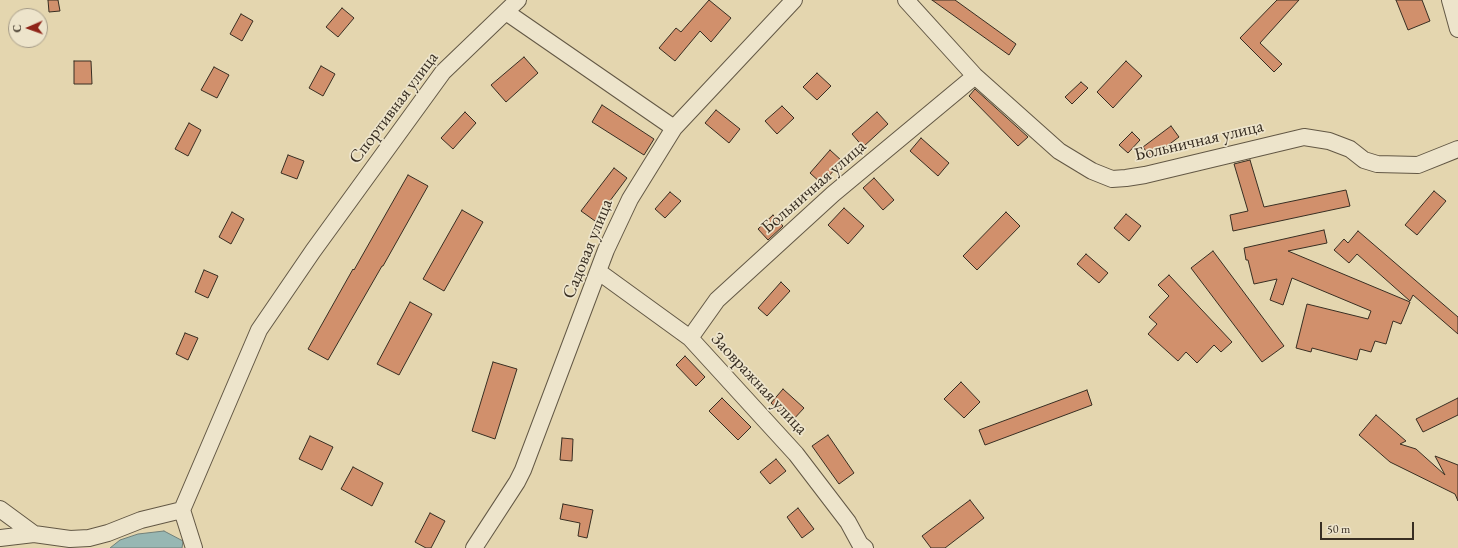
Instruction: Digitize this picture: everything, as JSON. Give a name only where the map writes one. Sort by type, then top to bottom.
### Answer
[{"type":"street","name":"Спортивная улица","points":[[182,510],[259,330],[313,251],[443,72],[518,0]]},
{"type":"street","name":"Садовая улица","points":[[474,548],[513,489],[523,470],[606,250],[630,199],[674,128],[794,0]]},
{"type":"street","name":"Больничная улица","points":[[906,0],[975,76],[1059,151],[1092,171],[1112,179],[1145,175],[1304,137],[1330,140],[1350,149],[1364,160],[1377,164],[1418,165],[1458,148]]},
{"type":"street","points":[[1450,0],[1458,29]]},
{"type":"street","points":[[506,12],[674,128]]},
{"type":"street","name":"Больничная улица","points":[[690,338],[717,300],[833,194],[975,76]]},
{"type":"street","name":"Заовражная улица","points":[[598,272],[690,338],[796,454],[848,522],[860,544],[865,548]]},
{"type":"street","points":[[0,509],[34,534]]},
{"type":"street","points":[[0,538],[34,534],[70,539],[89,538],[108,533],[141,520],[182,510],[194,548]]},
{"type":"water","points":[[164,531],[183,541],[182,548],[110,548],[120,540],[138,534]]},
{"type":"building","points":[[48,0],[58,0],[60,11],[49,12]]},
{"type":"building","points":[[709,0],[731,18],[711,42],[700,31],[675,61],[659,48],[676,28],[681,32]]},
{"type":"building","points":[[932,0],[955,0],[1016,44],[1009,55]]},
{"type":"building","points":[[1277,0],[1299,0],[1260,43],[1282,64],[1274,72],[1240,38]]},
{"type":"building","points":[[1396,0],[1422,0],[1430,21],[1408,30]]},
{"type":"building","points":[[342,8],[354,18],[338,37],[326,27]]},
{"type":"building","points":[[241,14],[253,21],[242,41],[230,34]]},
{"type":"building","points":[[524,57],[538,73],[506,102],[491,85]]},
{"type":"building","points":[[74,61],[91,61],[92,84],[74,84]]},
{"type":"building","points":[[1126,61],[1142,76],[1113,108],[1097,92]]},
{"type":"building","points":[[321,66],[335,74],[323,96],[309,88]]},
{"type":"building","points":[[214,67],[229,75],[217,98],[201,90]]},
{"type":"building","points":[[817,73],[831,86],[817,100],[803,87]]},
{"type":"building","points":[[1081,82],[1088,88],[1072,104],[1065,97]]},
{"type":"building","points":[[975,89],[1028,137],[1018,146],[969,96]]},
{"type":"building","points":[[602,105],[654,139],[644,155],[592,122]]},
{"type":"building","points":[[782,106],[794,118],[777,134],[765,121]]},
{"type":"building","points":[[716,110],[740,129],[729,143],[705,123]]},
{"type":"building","points":[[465,112],[476,123],[453,149],[441,138]]},
{"type":"building","points":[[877,112],[888,124],[863,147],[852,134]]},
{"type":"building","points":[[189,123],[201,130],[188,156],[175,149]]},
{"type":"building","points":[[1171,126],[1179,137],[1151,158],[1143,147]]},
{"type":"building","points":[[1132,132],[1140,140],[1128,153],[1119,145]]},
{"type":"building","points":[[921,138],[949,163],[938,176],[910,151]]},
{"type":"building","points":[[830,150],[842,161],[822,184],[810,173]]},
{"type":"building","points":[[288,155],[304,161],[297,179],[281,173]]},
{"type":"building","points":[[1250,160],[1264,207],[1346,190],[1350,206],[1233,231],[1230,215],[1248,211],[1234,164]]},
{"type":"building","points":[[614,168],[627,178],[595,221],[581,211]]},
{"type":"building","points":[[408,175],[428,186],[328,360],[308,349]]},
{"type":"building","points":[[874,178],[894,200],[883,210],[863,188]]},
{"type":"building","points":[[1434,191],[1446,201],[1417,235],[1405,225]]},
{"type":"building","points":[[670,192],[681,201],[665,218],[655,209]]},
{"type":"building","points":[[844,208],[864,226],[848,244],[828,225]]},
{"type":"building","points":[[462,210],[483,222],[444,291],[423,279]]},
{"type":"building","points":[[232,212],[244,219],[231,244],[219,237]]},
{"type":"building","points":[[1006,212],[1020,226],[977,270],[963,256]]},
{"type":"building","points":[[1126,214],[1141,226],[1129,241],[1114,228]]},
{"type":"building","points":[[773,215],[783,226],[768,240],[758,229]]},
{"type":"building","points":[[1324,230],[1327,243],[1288,251],[1410,302],[1401,324],[1393,321],[1386,344],[1375,341],[1371,352],[1360,349],[1357,360],[1312,348],[1311,352],[1296,348],[1307,304],[1368,319],[1371,311],[1292,278],[1283,305],[1270,300],[1277,279],[1254,284],[1248,260],[1246,260],[1244,248]]},
{"type":"building","points":[[1358,231],[1458,317],[1458,334],[1413,295],[1410,301],[1357,254],[1349,263],[1334,250],[1344,239],[1348,243]]},
{"type":"building","points":[[1213,251],[1284,346],[1262,362],[1191,268]]},
{"type":"building","points":[[1086,254],[1108,273],[1099,283],[1077,264]]},
{"type":"building","points":[[204,270],[218,276],[208,298],[195,292]]},
{"type":"building","points":[[1169,275],[1232,342],[1221,352],[1214,345],[1197,363],[1186,352],[1178,361],[1148,334],[1157,324],[1149,317],[1169,296],[1158,285]]},
{"type":"building","points":[[781,282],[790,291],[767,316],[758,308]]},
{"type":"building","points":[[410,302],[432,314],[399,375],[377,364]]},
{"type":"building","points":[[185,333],[198,338],[188,360],[176,354]]},
{"type":"building","points":[[685,356],[705,377],[696,386],[676,365]]},
{"type":"building","points":[[493,362],[517,369],[495,439],[472,431]]},
{"type":"building","points":[[961,382],[980,402],[964,418],[944,399]]},
{"type":"building","points":[[783,389],[804,408],[792,421],[771,403]]},
{"type":"building","points":[[1087,390],[1092,405],[985,445],[979,430]]},
{"type":"building","points":[[722,398],[751,427],[738,440],[709,411]]},
{"type":"building","points":[[1458,398],[1458,415],[1423,432],[1416,419]]},
{"type":"building","points":[[1376,415],[1406,441],[1400,444],[1416,449],[1445,475],[1435,456],[1458,465],[1458,501],[1455,494],[1390,462],[1359,435]]},
{"type":"building","points":[[828,435],[854,473],[839,484],[812,446]]},
{"type":"building","points":[[310,436],[333,447],[322,470],[299,459]]},
{"type":"building","points":[[562,438],[573,439],[572,461],[560,460]]},
{"type":"building","points":[[776,459],[786,471],[770,484],[760,472]]},
{"type":"building","points":[[353,467],[383,483],[372,506],[341,489]]},
{"type":"building","points":[[970,500],[984,518],[945,548],[931,548],[922,536]]},
{"type":"building","points":[[563,504],[593,510],[587,538],[578,536],[580,523],[560,519]]},
{"type":"building","points":[[798,508],[814,529],[802,538],[787,517]]},
{"type":"building","points":[[430,513],[445,521],[431,548],[426,548],[415,542]]}]
